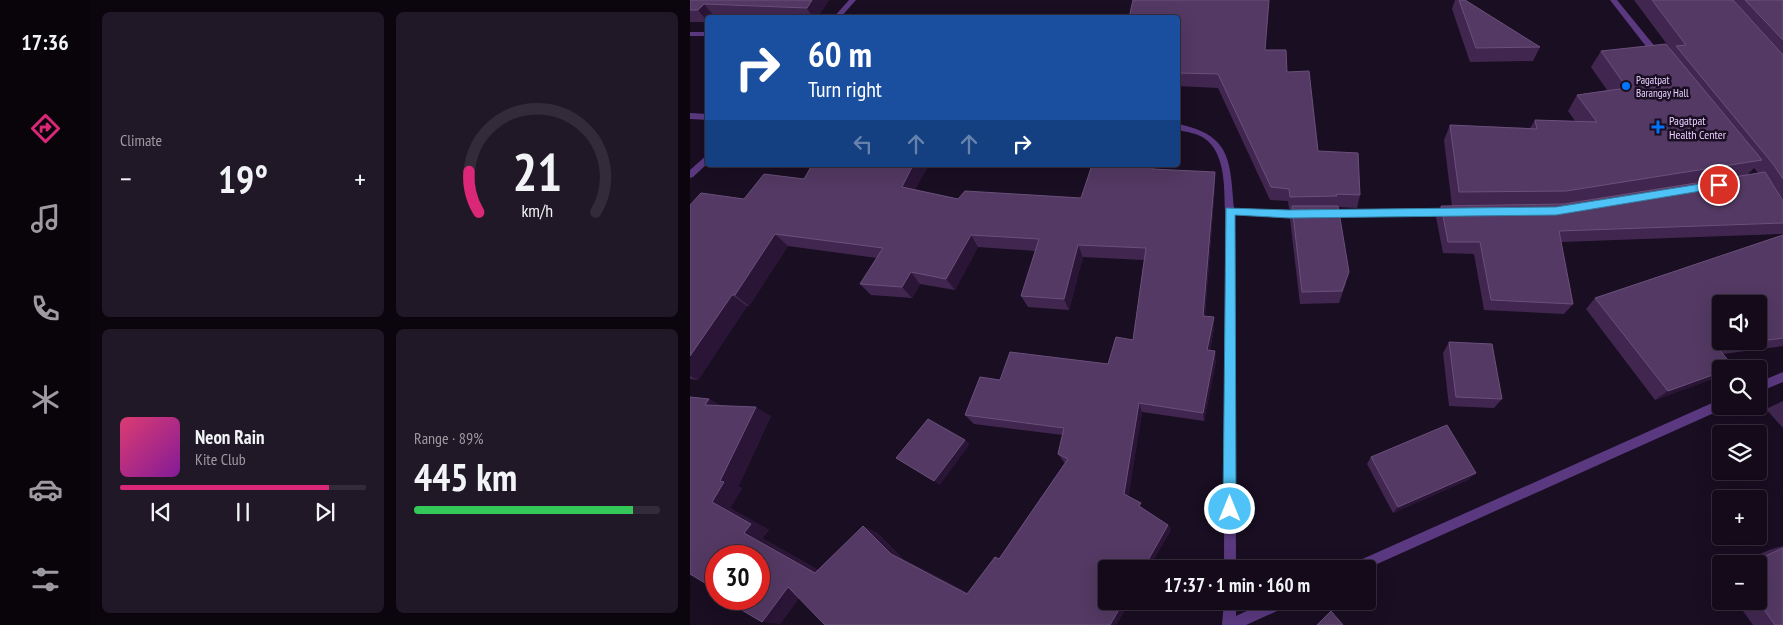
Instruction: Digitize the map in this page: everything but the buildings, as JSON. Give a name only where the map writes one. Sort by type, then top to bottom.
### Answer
[{"type":"street","points":[[839,15],[853,0]]},
{"type":"street","points":[[1613,0],[1663,62]]},
{"type":"street","points":[[690,34],[705,34]]},
{"type":"street","points":[[690,116],[705,117]]},
{"type":"street","points":[[1180,127],[1189,128],[1207,135],[1218,145],[1226,177],[1230,211],[1230,560]]},
{"type":"street","points":[[690,175],[705,160]]},
{"type":"street","points":[[1230,211],[1314,213],[1461,211]]},
{"type":"street","points":[[1767,384],[1783,377]]},
{"type":"street","points":[[1374,560],[1712,408]]},
{"type":"street","points":[[1230,610],[1230,625],[1263,610]]},
{"type":"place","name":"Pagatpat Barangay Hall","points":[[1626,86]]},
{"type":"place","name":"Pagatpat Health Center","points":[[1658,127]]},
{"type":"route","points":[[1230,509],[1230,211],[1289,214],[1556,211],[1719,185]]}]
